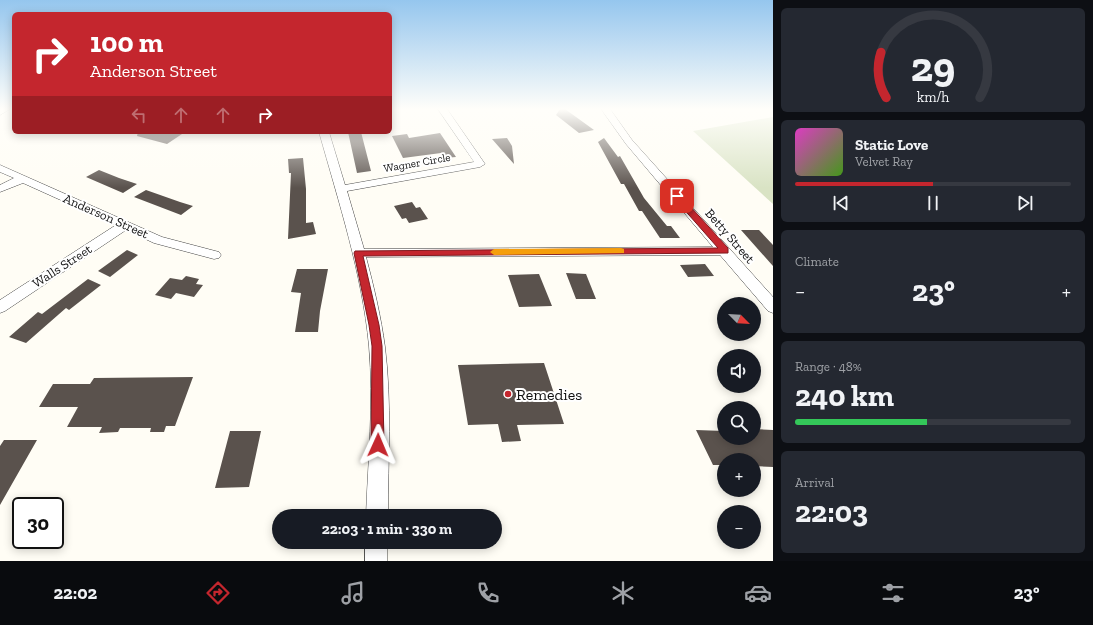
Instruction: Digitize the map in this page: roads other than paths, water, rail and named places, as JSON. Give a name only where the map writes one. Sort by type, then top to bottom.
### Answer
[{"type":"street","points":[[325,135],[358,253],[374,325],[377,346],[377,509]]},
{"type":"street","name":"Wagner Circle","points":[[340,189],[480,164],[460,135]]},
{"type":"street","name":"Betty Street","points":[[624,135],[773,307]]},
{"type":"street","name":"Anderson Street","points":[[0,168],[125,225],[179,247],[214,256]]},
{"type":"street","points":[[0,189],[22,179]]},
{"type":"street","name":"Walls Street","points":[[0,307],[125,225]]},
{"type":"street","points":[[358,253],[725,250]]},
{"type":"street","points":[[376,549],[376,561]]},
{"type":"place","name":"Remedies","points":[[508,394]]}]
